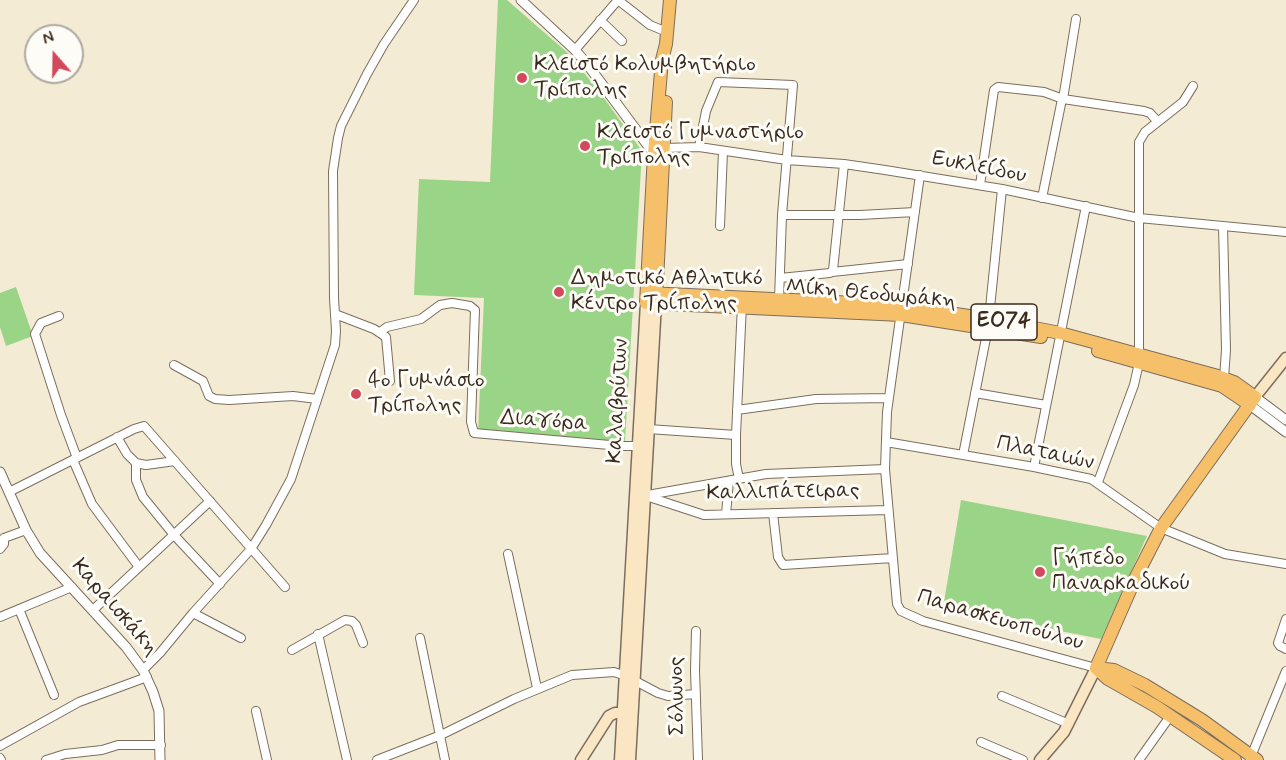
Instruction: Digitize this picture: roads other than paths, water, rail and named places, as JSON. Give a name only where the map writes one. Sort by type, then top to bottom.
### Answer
[{"type":"main road","name":"Καλαβρύτων","points":[[620,760],[631,678],[660,153],[662,60],[667,38],[670,0]]},
{"type":"main road","name":"Καλαβρύτων","points":[[643,446],[648,429],[651,298]]},
{"type":"main road","name":"Μίκη Θεοδωράκη","points":[[651,298],[901,310]]},
{"type":"main road","name":"Μίκη Θεοδωράκη","points":[[742,301],[779,298],[901,310],[1059,336],[1224,378],[1252,401]]},
{"type":"main road","name":"Μίκη Θεοδωράκη","points":[[1139,358],[1222,386],[1252,401]]},
{"type":"main road","points":[[1040,760],[1054,746],[1069,724],[1135,579],[1161,528],[1252,401],[1286,358]]},
{"type":"main road","points":[[1096,668],[1108,679],[1171,715],[1235,760]]},
{"type":"main road","points":[[1096,668],[1114,670],[1145,685],[1182,707],[1252,758]]},
{"type":"main road","name":"Καλαβρύτων","points":[[627,713],[630,760]]},
{"type":"main road","points":[[581,760],[609,716],[627,713]]},
{"type":"street","points":[[0,746],[79,702],[145,674],[193,613],[251,549],[272,516],[291,479],[335,345],[333,171],[341,126],[384,44],[414,0]]},
{"type":"street","points":[[521,0],[575,50],[660,153]]},
{"type":"street","points":[[575,50],[618,0],[667,38]]},
{"type":"street","points":[[1042,198],[1076,19]]},
{"type":"street","points":[[600,20],[622,40]]},
{"type":"street","points":[[699,147],[706,111],[718,82],[793,85],[782,215],[779,298]]},
{"type":"street","points":[[1098,482],[1134,385],[1139,358],[1139,142],[1145,132],[1157,121],[1183,102],[1193,86]]},
{"type":"street","points":[[980,185],[995,88],[1044,92],[1062,99],[1144,111],[1150,113],[1157,121]]},
{"type":"street","name":"Ευκλείδου","points":[[660,153],[699,147],[787,160],[844,164],[1002,189],[1139,218],[1286,232]]},
{"type":"street","points":[[720,226],[723,151]]},
{"type":"street","points":[[832,272],[844,164]]},
{"type":"street","name":"Παρασκευοπούλου","points":[[920,175],[889,398],[886,442],[885,469],[897,604],[901,611],[909,615],[982,639],[1096,668]]},
{"type":"street","points":[[963,455],[989,324],[1002,189]]},
{"type":"street","points":[[1034,467],[1086,206]]},
{"type":"street","points":[[782,215],[915,212]]},
{"type":"street","points":[[1223,226],[1226,350],[1224,378]]},
{"type":"street","points":[[780,278],[908,264]]},
{"type":"street","points":[[739,479],[736,464],[736,435],[742,301]]},
{"type":"street","name":"Διαγόρα","points":[[380,332],[387,327],[421,319],[446,303],[464,304],[475,309],[471,422],[474,433],[643,446]]},
{"type":"street","points":[[335,314],[380,332],[388,341],[390,381]]},
{"type":"street","points":[[59,316],[39,325],[36,330],[36,339],[92,504],[139,567]]},
{"type":"street","points":[[174,365],[204,381],[210,396],[215,399],[293,396],[317,399]]},
{"type":"street","points":[[975,393],[1046,405]]},
{"type":"street","points":[[737,410],[816,399],[889,398]]},
{"type":"street","name":"Μίκη Θεοδωράκη","points":[[1252,401],[1286,420]]},
{"type":"street","name":"Μίκη Θεοδωράκη","points":[[1252,401],[1286,432]]},
{"type":"street","points":[[9,492],[117,437],[144,426],[285,587]]},
{"type":"street","points":[[648,429],[736,435]]},
{"type":"street","points":[[117,437],[127,454],[136,463],[147,465],[176,461]]},
{"type":"street","name":"Πλαταιών","points":[[886,442],[1083,477],[1098,482],[1161,528],[1225,554],[1286,564]]},
{"type":"street","points":[[136,463],[136,480],[143,497],[174,535],[220,584]]},
{"type":"street","points":[[640,496],[774,474],[885,469]]},
{"type":"street","name":"Καραισκάκη","points":[[0,472],[26,530],[40,553],[134,657],[145,674],[159,711],[160,760]]},
{"type":"street","points":[[726,514],[729,481]]},
{"type":"street","name":"Καλλιπάτειρας","points":[[640,496],[665,501],[696,513],[888,510]]},
{"type":"street","points":[[93,610],[210,501]]},
{"type":"street","points":[[773,513],[780,563],[789,566],[893,558]]},
{"type":"street","points":[[0,549],[4,544],[2,535],[26,530]]},
{"type":"street","points":[[508,554],[537,688]]},
{"type":"street","points":[[0,617],[72,587]]},
{"type":"street","points":[[19,609],[54,695]]},
{"type":"street","points":[[193,613],[241,638]]},
{"type":"street","points":[[1286,619],[1278,643],[1286,649]]},
{"type":"street","points":[[292,650],[341,621],[349,620],[356,625],[363,643]]},
{"type":"street","name":"Σόλωνος","points":[[696,631],[698,760]]},
{"type":"street","points":[[318,634],[347,760]]},
{"type":"street","points":[[420,638],[445,760]]},
{"type":"street","points":[[1252,758],[1286,671]]},
{"type":"street","points":[[377,760],[441,735],[537,688],[580,674],[614,672],[631,678],[650,690],[668,696],[696,694]]},
{"type":"street","points":[[1002,696],[1069,724]]},
{"type":"street","points":[[256,711],[267,760]]},
{"type":"street","points":[[1139,760],[1171,715]]},
{"type":"street","points":[[981,742],[1023,760]]},
{"type":"street","points":[[46,760],[65,754],[102,750],[118,745],[161,746]]},
{"type":"place","name":"Κλειστό Κολυμβητήριο Τρίπολης","points":[[522,78]]},
{"type":"place","name":"Κλειστό Γυμναστήριο Τρίπολης","points":[[585,146]]},
{"type":"place","name":"Δημοτικό Αθλητικό Κέντρο Τρίπολης","points":[[559,292]]},
{"type":"place","name":"4ο Γυμνάσιο Τρίπολης","points":[[356,394]]},
{"type":"place","name":"Γήπεδο Παναρκαδικού","points":[[1040,572]]}]
